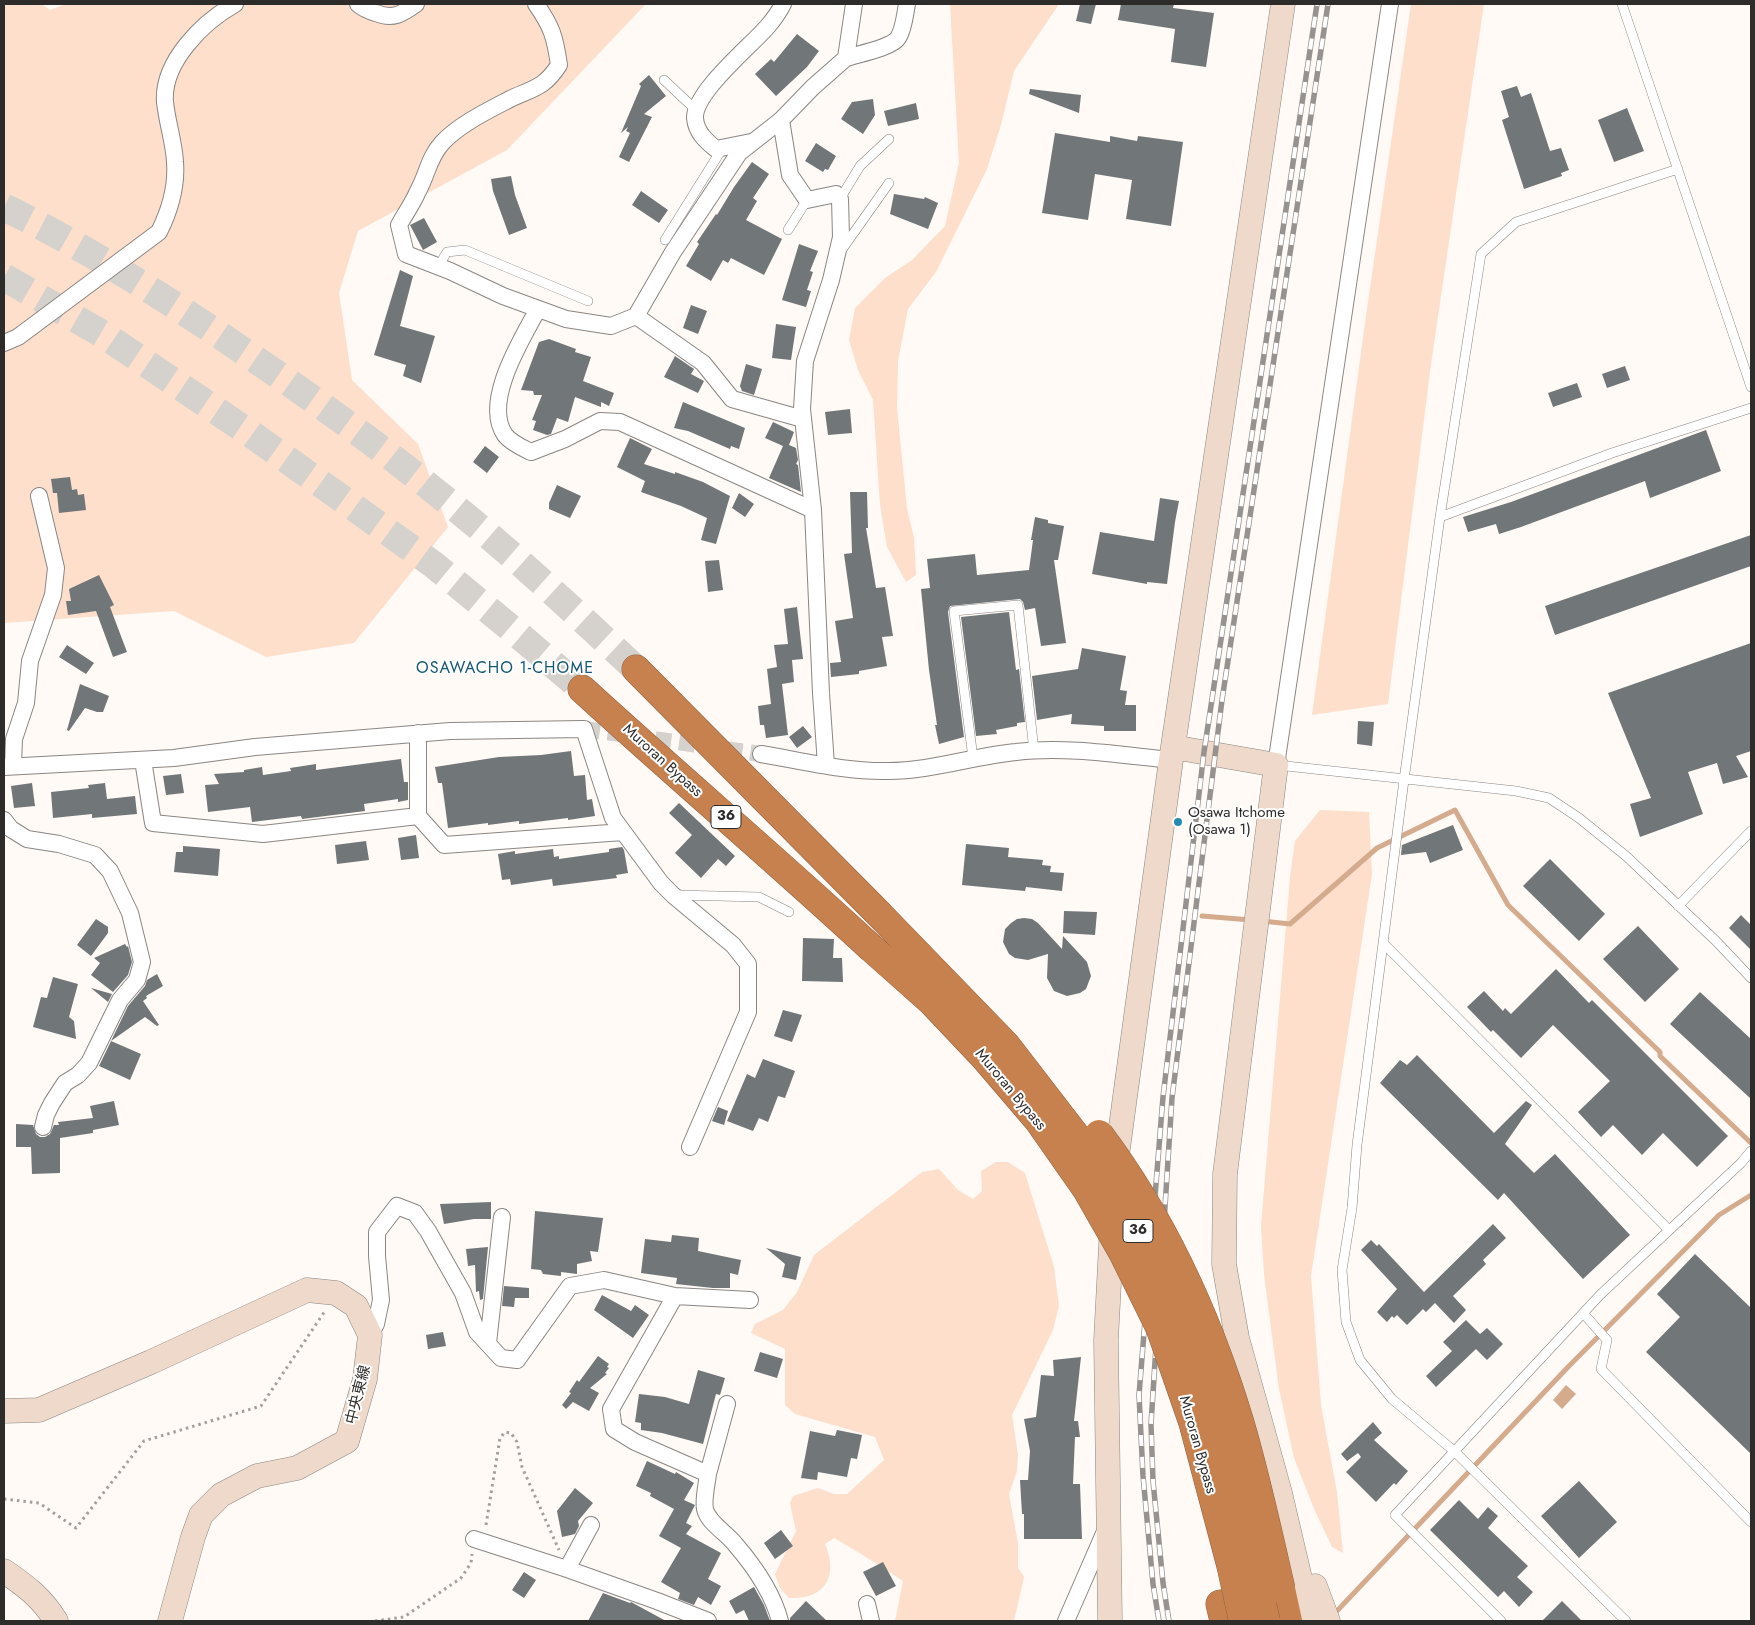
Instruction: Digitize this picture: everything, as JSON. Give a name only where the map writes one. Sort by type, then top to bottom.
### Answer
[{"type":"highway","name":"Muroran Bypass","points":[[636,669],[1006,1045],[1100,1167],[1136,1227],[1168,1288],[1193,1349],[1215,1415],[1247,1536],[1266,1621]]},
{"type":"highway","name":"Muroran Bypass","points":[[582,689],[652,753],[789,872],[932,1002],[986,1058],[1038,1120],[1087,1190],[1123,1253],[1160,1328],[1193,1423],[1231,1566],[1243,1621]]},
{"type":"highway","points":[[897,971],[950,1042],[1014,1119],[1054,1173],[1097,1243],[1143,1338],[1166,1402],[1188,1473],[1222,1613]]},
{"type":"highway","points":[[1006,1045],[1047,1074],[1075,1103],[1125,1169],[1172,1252],[1209,1334],[1239,1422],[1263,1510],[1288,1621]]},
{"type":"street","points":[[4,343],[18,337],[159,232],[174,194],[175,163],[165,101],[166,85],[170,70],[192,39],[221,12],[235,4]]},
{"type":"street","points":[[358,4],[364,9],[386,17],[402,14],[416,4]]},
{"type":"street","points":[[536,4],[546,18],[556,38],[559,64],[551,77],[537,88],[509,100],[458,129],[442,142],[432,156],[419,190],[399,225],[406,254],[566,319],[611,326],[636,316],[673,252],[739,153],[781,120],[813,87],[846,58],[882,48],[897,40],[901,32],[907,4]]},
{"type":"street","points":[[755,141],[716,149],[702,136],[695,117],[701,98],[736,58],[767,28],[783,4]]},
{"type":"street","points":[[846,58],[854,4]]},
{"type":"street","points":[[1110,1621],[1106,1340],[1116,1158],[1172,753],[1283,4]]},
{"type":"street","points":[[1310,1621],[1280,1493],[1236,1338],[1224,1264],[1225,1174],[1276,765],[1390,4]]},
{"type":"street","points":[[781,120],[790,175],[807,200],[836,194],[840,199],[841,237],[831,280],[805,361],[802,409],[813,510],[820,693],[826,765]]},
{"type":"street","points":[[538,309],[519,344],[501,390],[498,417],[506,436],[519,446],[531,452],[565,439],[600,421],[620,422],[813,510]]},
{"type":"street","points":[[636,316],[703,363],[732,399],[804,419]]},
{"type":"street","points":[[39,496],[56,568],[53,595],[30,661],[26,703],[14,739],[8,767],[174,758],[255,747],[450,731],[584,730],[613,818],[661,883],[732,945],[748,964],[748,1012],[690,1146]]},
{"type":"street","points":[[418,734],[418,816],[444,845],[623,832]]},
{"type":"street","points":[[761,754],[854,770],[890,771],[1016,751],[1172,753],[1276,765]]},
{"type":"street","points":[[143,760],[153,823],[263,834],[418,816]]},
{"type":"street","points":[[4,820],[11,829],[27,839],[59,844],[95,855],[110,871],[130,913],[142,962],[137,980],[120,1000],[89,1063],[78,1075],[65,1083],[52,1102],[43,1127]]},
{"type":"street","points":[[370,1335],[376,1324],[381,1300],[377,1256],[378,1232],[397,1206],[415,1213],[463,1293],[477,1332],[501,1358],[518,1360],[570,1286],[604,1280],[675,1296],[750,1300]]},
{"type":"street","points":[[488,1343],[502,1217]]},
{"type":"street","points":[[4,1411],[39,1410],[151,1362],[308,1290],[336,1293],[356,1306],[370,1335]]},
{"type":"street","points":[[675,1296],[611,1409],[614,1429],[635,1442],[708,1474]]},
{"type":"street","name":"中央東線","points":[[170,1621],[193,1537],[201,1515],[220,1495],[257,1476],[297,1468],[347,1441],[365,1378],[370,1335]]},
{"type":"street","points":[[727,1404],[708,1474],[705,1508],[710,1518],[735,1543],[752,1567],[776,1606],[780,1621]]},
{"type":"street","points":[[1280,1493],[1304,1552],[1328,1621]]},
{"type":"street","points":[[567,1569],[592,1525]]},
{"type":"street","points":[[1066,1621],[1108,1525]]},
{"type":"street","points":[[478,1540],[567,1569],[708,1621]]},
{"type":"street","points":[[4,1571],[30,1589],[48,1607],[56,1621]]},
{"type":"street","points":[[867,1604],[870,1621]]},
{"type":"lane","points":[[1622,4],[1751,387]]},
{"type":"lane","points":[[664,80],[697,111]]},
{"type":"lane","points":[[840,199],[860,166],[888,139]]},
{"type":"lane","points":[[665,240],[722,148]]},
{"type":"lane","points":[[1626,1621],[1454,1451],[1392,1399],[1360,1360],[1346,1322],[1342,1270],[1352,1208],[1357,1145],[1404,780],[1440,517],[1481,254],[1516,222],[1678,169]]},
{"type":"lane","points":[[836,257],[889,183]]},
{"type":"lane","points":[[788,230],[807,200]]},
{"type":"lane","points":[[438,267],[447,252],[465,250],[588,301]]},
{"type":"lane","points":[[1440,517],[1612,453],[1751,408]]},
{"type":"lane","points":[[973,758],[954,611],[1018,605],[1034,751]]},
{"type":"lane","points":[[1276,765],[1516,791],[1549,798],[1579,818],[1626,856],[1716,941],[1751,978]]},
{"type":"lane","points":[[1678,906],[1751,831]]},
{"type":"lane","points":[[673,895],[759,897],[789,912]]},
{"type":"lane","points":[[1384,944],[1669,1230]]},
{"type":"lane","points":[[1501,1621],[1394,1515],[1600,1295],[1741,1163],[1751,1151]]},
{"type":"lane","points":[[1583,1313],[1607,1340],[1601,1369],[1751,1522]]},
{"type":"path","points":[[4,1499],[39,1503],[76,1528],[144,1442],[260,1406],[336,1293]]},
{"type":"path","points":[[375,1621],[404,1617],[461,1578],[471,1564],[500,1438],[505,1432],[511,1433],[517,1442],[522,1467],[567,1569]]},
{"type":"shaded area","points":[[4,4],[42,4],[50,10],[66,4],[646,4],[507,150],[358,231],[339,293],[352,380],[418,444],[448,527],[354,643],[266,657],[174,611],[4,623]]},
{"type":"shaded area","points":[[950,4],[1059,4],[1014,71],[1001,125],[987,169],[936,272],[908,309],[898,361],[897,408],[907,509],[914,537],[916,575],[906,582],[887,547],[880,505],[873,400],[858,370],[849,340],[855,308],[885,278],[912,260],[945,226],[959,163]]},
{"type":"shaded area","points":[[1411,4],[1484,4],[1431,364],[1388,704],[1312,715],[1365,323]]},
{"type":"shaded area","points":[[1320,810],[1369,812],[1372,874],[1311,1276],[1321,1405],[1337,1492],[1343,1553],[1332,1547],[1294,1458],[1279,1389],[1264,1275],[1261,1226],[1290,877],[1295,841]]},
{"type":"shaded area","points":[[996,1162],[1008,1162],[1025,1173],[1054,1267],[1059,1306],[1053,1330],[1012,1415],[1018,1455],[1017,1471],[1009,1494],[1018,1544],[1018,1568],[1024,1577],[1014,1621],[895,1621],[903,1581],[834,1538],[825,1544],[830,1566],[826,1584],[812,1595],[801,1598],[789,1598],[780,1588],[775,1574],[796,1531],[790,1503],[793,1496],[818,1488],[834,1494],[847,1494],[884,1460],[875,1437],[795,1414],[785,1405],[785,1349],[751,1333],[755,1324],[783,1310],[797,1292],[814,1255],[922,1172],[939,1169],[958,1190],[973,1199],[982,1191],[981,1171]]},
{"type":"shaded area","points":[[1566,1385],[1576,1394],[1562,1409],[1553,1400]]},
{"type":"building","points":[[1080,4],[1096,4],[1091,24],[1076,21]]},
{"type":"building","points":[[1121,4],[1174,4],[1173,8],[1214,13],[1206,67],[1171,62],[1175,29],[1118,20]]},
{"type":"building","points":[[797,34],[819,51],[807,67],[776,96],[755,74],[771,59],[774,62]]},
{"type":"building","points":[[649,75],[666,96],[644,114],[652,117],[629,162],[619,157],[630,133],[626,131],[628,127],[621,133],[641,86],[639,84]]},
{"type":"building","points":[[1517,86],[1521,97],[1531,93],[1550,151],[1561,148],[1569,170],[1561,173],[1562,176],[1524,189],[1502,120],[1509,117],[1501,91]]},
{"type":"building","points":[[1030,89],[1081,95],[1079,113],[1029,94]]},
{"type":"building","points":[[873,99],[875,115],[863,134],[841,119],[852,102]]},
{"type":"building","points":[[916,103],[919,119],[888,126],[884,111]]},
{"type":"building","points":[[1627,108],[1644,151],[1614,162],[1598,120]]},
{"type":"building","points":[[1055,133],[1110,142],[1110,136],[1137,141],[1138,136],[1183,142],[1171,226],[1126,219],[1132,180],[1095,174],[1088,220],[1042,213]]},
{"type":"building","points":[[816,143],[836,156],[828,170],[825,169],[823,172],[805,161]]},
{"type":"building","points":[[752,162],[769,174],[753,198],[757,201],[746,220],[782,239],[764,275],[731,258],[728,263],[723,260],[711,281],[686,266],[699,244],[697,242]]},
{"type":"building","points":[[511,176],[515,195],[527,228],[509,235],[493,191],[491,179]]},
{"type":"building","points":[[641,191],[668,210],[659,223],[632,205]]},
{"type":"building","points":[[894,194],[924,199],[925,197],[938,203],[928,229],[890,214]]},
{"type":"building","points":[[424,218],[437,242],[423,250],[410,225]]},
{"type":"building","points":[[799,244],[818,251],[810,271],[813,272],[807,290],[811,291],[806,307],[782,300]]},
{"type":"building","points":[[400,270],[413,276],[400,326],[435,336],[421,383],[403,376],[406,365],[374,355]]},
{"type":"building","points":[[691,305],[707,311],[698,334],[683,328]]},
{"type":"building","points":[[776,324],[796,327],[791,360],[772,358]]},
{"type":"building","points":[[549,339],[576,349],[575,352],[591,357],[583,381],[614,393],[609,406],[601,402],[601,407],[575,397],[568,422],[557,418],[551,434],[547,435],[533,430],[536,421],[532,420],[542,395],[534,395],[533,391],[521,390],[539,342]]},
{"type":"building","points":[[675,356],[694,369],[691,374],[704,381],[698,393],[664,377]]},
{"type":"building","points":[[746,364],[762,369],[754,395],[742,391],[740,386]]},
{"type":"building","points":[[1625,366],[1630,380],[1607,388],[1602,374]]},
{"type":"building","points":[[1577,383],[1582,397],[1553,407],[1548,393]]},
{"type":"building","points":[[683,402],[745,428],[739,449],[731,446],[730,449],[688,431],[674,428]]},
{"type":"building","points":[[850,409],[852,433],[828,435],[825,412]]},
{"type":"building","points":[[773,422],[794,432],[789,445],[796,448],[798,460],[796,464],[798,465],[801,492],[769,478],[783,446],[765,438]]},
{"type":"building","points":[[1706,430],[1721,471],[1650,498],[1645,481],[1499,534],[1496,524],[1468,532],[1463,517],[1511,502]]},
{"type":"building","points":[[630,438],[652,449],[644,464],[703,482],[730,496],[716,544],[701,540],[707,518],[681,506],[641,492],[645,481],[617,467]]},
{"type":"building","points":[[485,446],[499,457],[487,473],[473,462]]},
{"type":"building","points":[[70,477],[72,490],[77,489],[78,495],[84,494],[86,510],[59,513],[57,493],[53,493],[51,479]]},
{"type":"building","points":[[557,485],[581,496],[570,518],[549,509],[549,503]]},
{"type":"building","points":[[850,492],[867,492],[868,528],[866,528],[876,588],[885,587],[893,636],[882,637],[887,666],[859,671],[859,674],[831,677],[830,663],[841,662],[835,621],[853,618],[844,554],[852,553]]},
{"type":"building","points":[[739,493],[754,504],[745,517],[732,508]]},
{"type":"building","points":[[1160,498],[1179,501],[1167,584],[1147,582],[1147,584],[1092,574],[1100,532],[1154,541]]},
{"type":"building","points":[[1035,517],[1048,520],[1048,523],[1064,526],[1058,560],[1054,560],[1066,643],[1041,646],[1035,608],[1025,610],[1020,599],[950,606],[948,612],[964,737],[939,744],[935,725],[937,725],[929,670],[921,589],[930,588],[927,559],[975,554],[977,575],[1029,570]]},
{"type":"building","points":[[1751,535],[1751,566],[1555,635],[1545,606]]},
{"type":"building","points":[[719,560],[723,590],[708,592],[705,561]]},
{"type":"building","points":[[99,575],[114,605],[110,607],[127,652],[113,657],[96,611],[68,615],[66,601],[71,601],[69,589]]},
{"type":"building","points":[[797,607],[803,659],[792,660],[794,682],[782,684],[788,735],[766,738],[764,725],[760,725],[758,706],[771,704],[767,669],[777,667],[774,645],[788,644],[784,609]]},
{"type":"building","points":[[1009,612],[1016,670],[1019,669],[1025,722],[1017,723],[1017,726],[996,730],[997,734],[976,736],[961,617]]},
{"type":"building","points":[[1751,643],[1751,751],[1736,756],[1748,777],[1723,784],[1717,763],[1688,772],[1703,814],[1640,837],[1630,804],[1651,798],[1608,693]]},
{"type":"building","points":[[67,645],[94,663],[86,674],[59,657]]},
{"type":"building","points":[[1082,648],[1126,656],[1120,690],[1127,691],[1125,705],[1136,705],[1136,731],[1104,731],[1104,726],[1071,724],[1072,714],[1037,720],[1032,676],[1078,669]]},
{"type":"building","points":[[80,684],[109,696],[103,712],[85,708],[69,731],[67,730]]},
{"type":"building","points":[[1358,721],[1374,722],[1372,746],[1357,744]]},
{"type":"building","points":[[803,726],[812,737],[797,748],[789,737]]},
{"type":"building","points":[[571,751],[574,776],[585,775],[587,800],[592,799],[595,816],[519,824],[519,821],[448,828],[442,783],[438,783],[435,767],[499,757]]},
{"type":"building","points":[[401,759],[404,782],[408,782],[408,800],[398,802],[398,799],[364,804],[365,811],[302,819],[301,816],[252,822],[250,807],[208,812],[205,785],[219,784],[214,774],[244,772],[244,770],[262,767],[263,775],[291,771],[290,768],[316,764],[316,770]]},
{"type":"building","points":[[181,774],[184,793],[166,795],[163,776]]},
{"type":"building","points":[[32,783],[35,806],[14,808],[11,786]]},
{"type":"building","points":[[105,783],[107,799],[135,796],[137,814],[92,818],[92,814],[53,818],[51,792],[89,788],[88,785]]},
{"type":"building","points":[[679,803],[735,856],[726,866],[718,859],[701,878],[675,853],[692,835],[669,813]]},
{"type":"building","points":[[1453,825],[1463,850],[1430,863],[1426,852],[1401,855],[1402,845]]},
{"type":"building","points":[[416,835],[419,858],[401,860],[398,838]]},
{"type":"building","points":[[366,841],[369,860],[337,864],[335,845]]},
{"type":"building","points":[[966,844],[1009,848],[1008,857],[1043,860],[1042,865],[1051,866],[1050,872],[1064,873],[1062,891],[1026,887],[1025,891],[962,885]]},
{"type":"building","points":[[183,846],[220,849],[218,876],[174,872],[176,852],[183,852]]},
{"type":"building","points":[[622,847],[628,873],[616,875],[617,878],[553,886],[552,879],[511,885],[510,879],[502,880],[498,854],[515,851],[515,854],[553,849],[554,857],[559,856],[559,859],[609,852],[609,849]]},
{"type":"building","points":[[1550,859],[1605,914],[1579,941],[1523,886]]},
{"type":"building","points":[[1064,911],[1097,912],[1095,935],[1063,933]]},
{"type":"building","points":[[1741,915],[1751,925],[1751,950],[1729,928]]},
{"type":"building","points":[[96,919],[108,927],[108,933],[91,956],[77,945]]},
{"type":"building","points":[[1017,919],[1032,919],[1038,923],[1062,949],[1063,936],[1087,962],[1091,976],[1086,989],[1080,993],[1067,996],[1054,991],[1047,978],[1048,954],[1028,960],[1015,958],[1009,954],[1003,942],[1005,929]]},
{"type":"building","points":[[1638,926],[1679,969],[1645,1002],[1603,959]]},
{"type":"building","points":[[803,938],[834,939],[833,958],[842,958],[843,982],[802,981]]},
{"type":"building","points":[[125,944],[128,946],[132,962],[128,975],[113,992],[91,975],[100,963],[94,958]]},
{"type":"building","points":[[1556,969],[1589,1003],[1592,1000],[1728,1136],[1697,1167],[1663,1133],[1642,1155],[1613,1125],[1601,1137],[1578,1112],[1610,1081],[1553,1025],[1521,1058],[1493,1030],[1491,1032],[1467,1007],[1484,991],[1503,1011],[1505,1008],[1511,1014]]},
{"type":"building","points":[[157,974],[163,986],[146,996],[147,998],[143,1001],[159,1025],[157,1026],[145,1017],[111,1041],[128,1006],[145,986],[147,980]]},
{"type":"building","points":[[53,977],[78,984],[69,1017],[74,1021],[76,1039],[33,1027],[41,997],[47,998]]},
{"type":"building","points":[[91,988],[112,994],[108,1002]]},
{"type":"building","points":[[1700,992],[1751,1039],[1751,1099],[1670,1024]]},
{"type":"building","points":[[783,1010],[802,1015],[792,1042],[774,1036]]},
{"type":"building","points":[[111,1041],[141,1054],[130,1080],[99,1066]]},
{"type":"building","points":[[1417,1055],[1494,1133],[1526,1101],[1532,1105],[1505,1144],[1534,1173],[1555,1154],[1630,1235],[1583,1279],[1504,1193],[1498,1200],[1380,1083],[1400,1060],[1407,1065]]},
{"type":"building","points":[[763,1059],[795,1071],[785,1098],[778,1096],[768,1122],[759,1118],[753,1131],[727,1121],[747,1074],[755,1078]]},
{"type":"building","points":[[114,1101],[119,1125],[93,1130],[93,1133],[60,1138],[60,1173],[32,1174],[31,1147],[16,1147],[16,1124],[33,1125],[36,1134],[40,1137],[45,1137],[50,1134],[54,1125],[59,1125],[58,1122],[93,1118],[90,1106]]},
{"type":"building","points":[[718,1107],[728,1111],[724,1125],[712,1121]]},
{"type":"building","points":[[491,1202],[491,1219],[474,1219],[444,1224],[440,1204]]},
{"type":"building","points":[[535,1211],[603,1218],[598,1252],[590,1251],[592,1261],[577,1264],[577,1274],[561,1272],[561,1276],[543,1274],[541,1270],[531,1269]]},
{"type":"building","points":[[1493,1224],[1506,1238],[1483,1260],[1486,1264],[1453,1296],[1466,1310],[1454,1323],[1435,1303],[1426,1312],[1423,1309],[1407,1325],[1397,1315],[1394,1318],[1392,1316],[1387,1322],[1377,1312],[1397,1289],[1361,1250],[1371,1240],[1377,1246],[1379,1244],[1424,1292]]},
{"type":"building","points":[[672,1235],[699,1238],[698,1251],[741,1260],[738,1275],[730,1273],[730,1288],[676,1284],[677,1278],[641,1273],[645,1239],[671,1242]]},
{"type":"building","points":[[488,1247],[483,1299],[480,1300],[479,1291],[476,1292],[475,1265],[468,1266],[466,1249]]},
{"type":"building","points":[[766,1248],[801,1257],[796,1280],[782,1277],[785,1264]]},
{"type":"building","points":[[1695,1254],[1751,1308],[1751,1454],[1646,1352],[1680,1317],[1657,1294]]},
{"type":"building","points":[[504,1286],[529,1288],[529,1298],[515,1298],[514,1307],[502,1306]]},
{"type":"building","points":[[602,1295],[631,1311],[635,1305],[649,1315],[633,1338],[594,1310]]},
{"type":"building","points":[[1466,1320],[1480,1334],[1487,1328],[1503,1344],[1487,1360],[1476,1349],[1436,1387],[1426,1376],[1452,1351],[1443,1342]]},
{"type":"building","points":[[443,1332],[446,1346],[428,1349],[426,1335]]},
{"type":"building","points":[[760,1352],[783,1359],[777,1378],[754,1371]]},
{"type":"building","points":[[598,1356],[609,1364],[607,1367],[609,1368],[605,1373],[607,1374],[590,1388],[599,1393],[589,1411],[573,1402],[566,1409],[562,1405],[571,1393],[569,1392],[577,1380],[579,1382]]},
{"type":"building","points":[[1081,1357],[1074,1421],[1078,1421],[1080,1437],[1075,1437],[1073,1484],[1080,1484],[1082,1539],[1024,1539],[1024,1514],[1022,1514],[1020,1480],[1028,1480],[1030,1451],[1024,1419],[1036,1417],[1041,1375],[1054,1376],[1053,1360]]},
{"type":"building","points":[[698,1370],[725,1378],[720,1395],[716,1394],[703,1444],[662,1433],[641,1430],[641,1423],[635,1422],[639,1394],[665,1397],[689,1404]]},
{"type":"building","points":[[1373,1422],[1382,1433],[1374,1440],[1408,1471],[1396,1485],[1394,1483],[1376,1502],[1346,1472],[1361,1457],[1358,1453],[1347,1461],[1341,1454]]},
{"type":"building","points":[[837,1430],[862,1435],[857,1459],[851,1458],[847,1477],[818,1472],[817,1480],[801,1478],[810,1431],[835,1436]]},
{"type":"building","points":[[647,1461],[675,1474],[676,1472],[694,1483],[684,1500],[695,1505],[686,1523],[692,1526],[686,1534],[721,1553],[708,1579],[721,1586],[711,1605],[698,1597],[694,1605],[678,1599],[680,1593],[661,1582],[681,1548],[659,1536],[674,1509],[650,1496],[651,1493],[636,1486]]},
{"type":"building","points":[[1579,1481],[1617,1522],[1579,1558],[1541,1516]]},
{"type":"building","points":[[575,1488],[593,1503],[578,1521],[579,1526],[575,1534],[562,1537],[557,1511]]},
{"type":"building","points":[[1459,1500],[1478,1519],[1488,1507],[1498,1516],[1488,1528],[1528,1566],[1517,1577],[1533,1592],[1519,1607],[1504,1591],[1498,1597],[1430,1530]]},
{"type":"building","points":[[781,1530],[793,1546],[775,1559],[764,1543]]},
{"type":"building","points":[[883,1562],[896,1586],[876,1596],[863,1572]]},
{"type":"building","points":[[524,1572],[536,1580],[524,1598],[512,1590]]},
{"type":"building","points":[[754,1587],[770,1621],[749,1621],[744,1610],[736,1614],[729,1601]]},
{"type":"building","points":[[603,1593],[631,1602],[666,1621],[588,1621]]},
{"type":"building","points":[[806,1601],[827,1621],[790,1621],[790,1618]]},
{"type":"building","points":[[1562,1601],[1582,1621],[1542,1621]]},
{"type":"waterway","points":[[1262,921],[1290,924],[1377,848],[1455,810],[1508,905],[1660,1052],[1660,1056],[1751,1143]]},
{"type":"waterway","points":[[1202,916],[1251,920]]},
{"type":"waterway","points":[[1335,1613],[1569,1366],[1719,1215],[1751,1195]]},
{"type":"tunnel","points":[[4,207],[60,236],[195,318],[347,424],[409,471],[490,537],[636,669]]},
{"type":"tunnel","points":[[4,277],[104,335],[251,434],[348,503],[434,565],[582,689]]},
{"type":"tunnel","points":[[584,729],[761,754]]},
{"type":"railway","points":[[1159,1621],[1153,1584],[1143,1476],[1139,1395],[1163,1097],[1204,752],[1317,4]]},
{"type":"railway","points":[[1169,1621],[1163,1583],[1153,1481],[1151,1424],[1172,1098],[1222,700],[1328,4]]},
{"type":"place","name":"Osawa Itchome (Osawa 1)","points":[[1178,822]]},
{"type":"district","name":"OSAWACHO 1-CHOME","points":[[505,669]]}]
